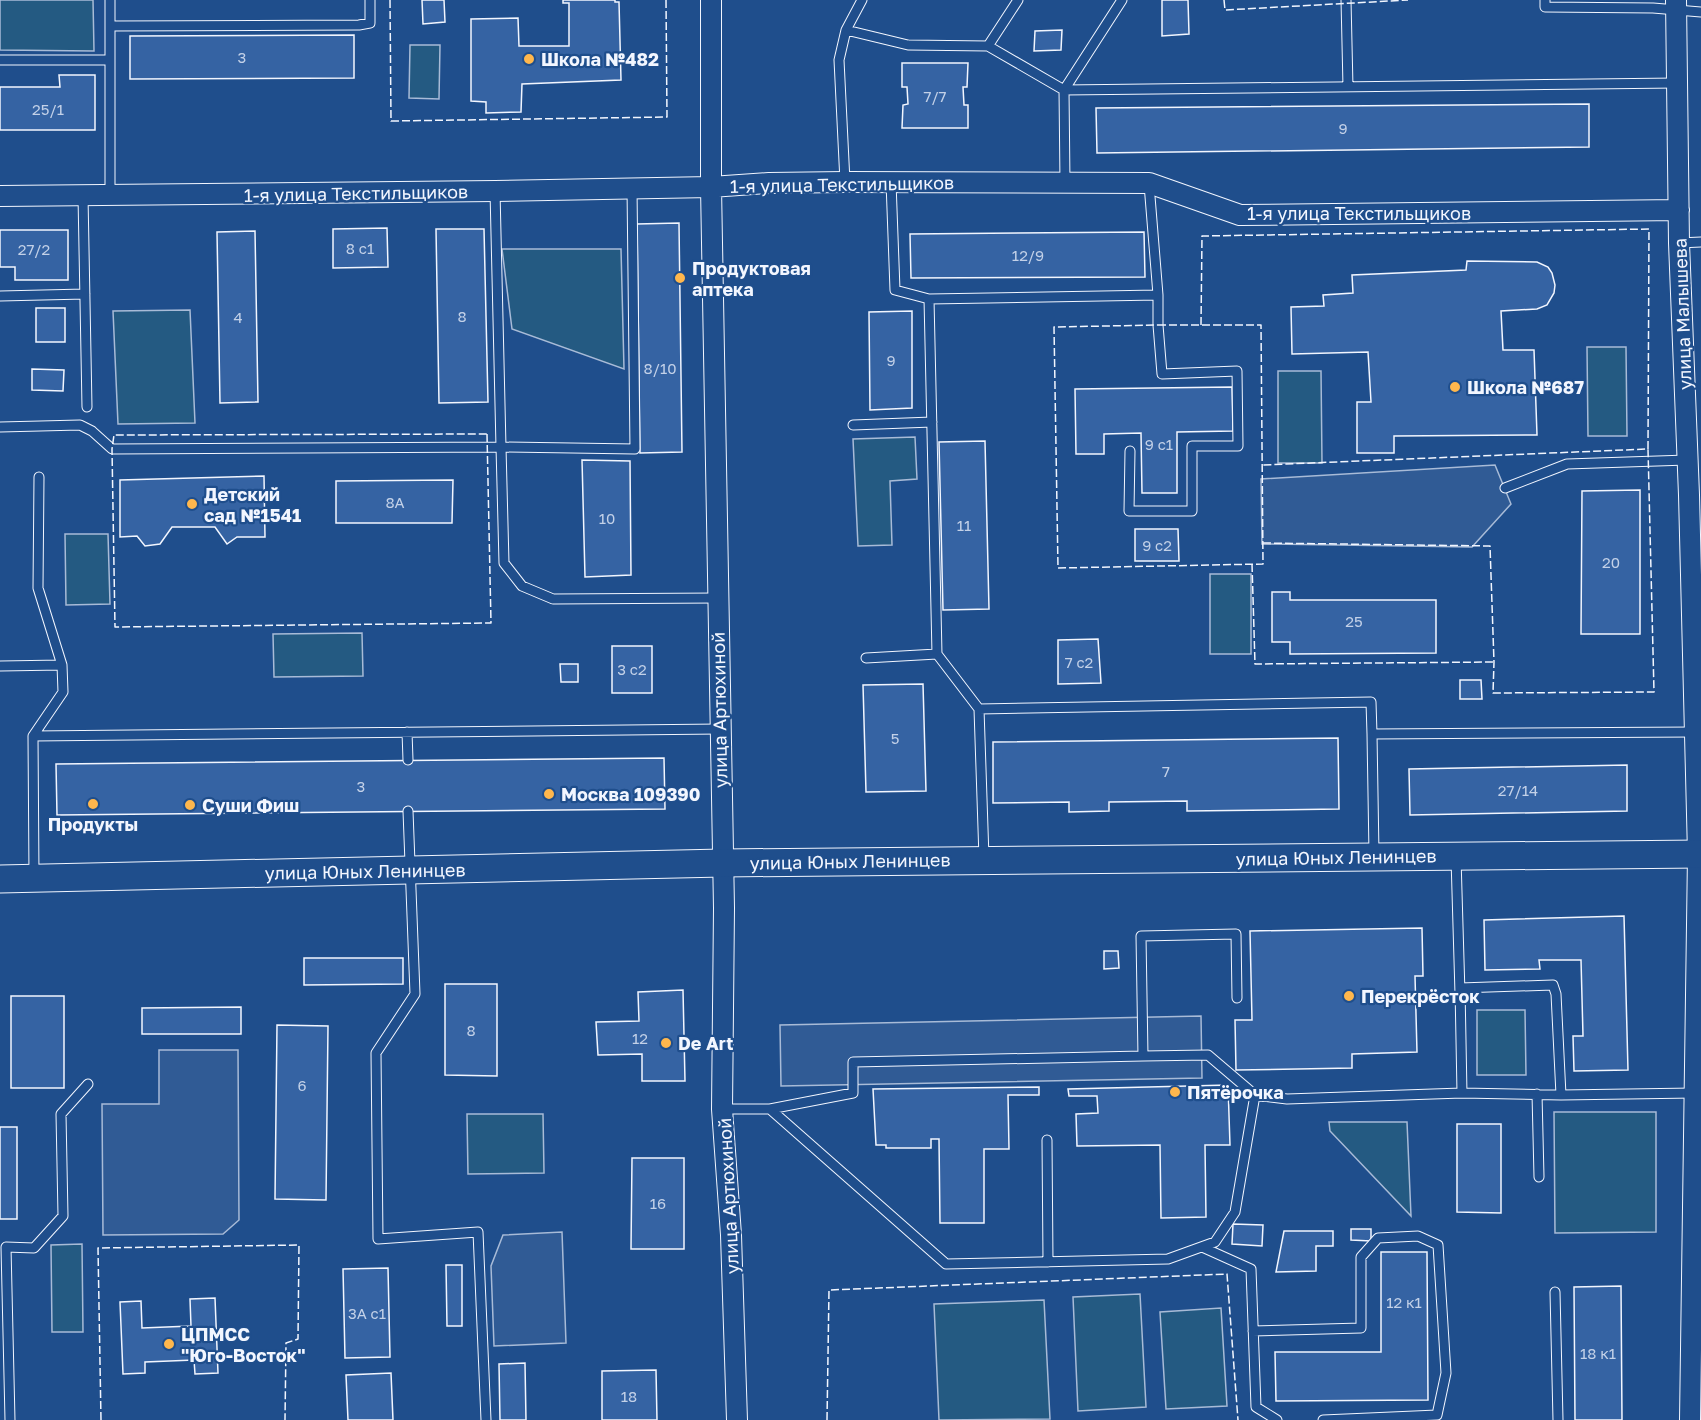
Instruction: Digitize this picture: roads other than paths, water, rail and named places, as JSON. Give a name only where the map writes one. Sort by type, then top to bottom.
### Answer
[{"type":"main road","name":"улица Юных Ленинцев","points":[[0,879],[723,863],[1699,854]]},
{"type":"street","name":"улица Артюхиной","points":[[711,0],[711,187],[723,863],[722,1109],[731,1235],[737,1420]]},
{"type":"street","name":"улица Малышева","points":[[1676,6],[1678,210],[1687,460],[1695,489],[1695,732],[1699,854],[1694,1093],[1697,1256],[1696,1370],[1690,1420]]},
{"type":"street","name":"1-я улица Текстильщиков","points":[[0,196],[495,191],[845,182],[1149,183],[1240,215],[1678,210]]},
{"type":"lane","points":[[110,0],[110,195]]},
{"type":"lane","points":[[110,26],[359,25],[370,23],[370,0]]},
{"type":"lane","points":[[845,182],[839,60],[846,30],[862,0]]},
{"type":"lane","points":[[988,46],[1018,0]]},
{"type":"lane","points":[[1065,183],[1064,90],[1122,0]]},
{"type":"lane","points":[[1346,0],[1348,87]]},
{"type":"lane","points":[[1545,0],[1545,7],[1653,8],[1676,6],[1701,12]]},
{"type":"lane","points":[[846,30],[908,45],[988,46],[1064,90],[1677,83]]},
{"type":"lane","points":[[0,60],[110,60]]},
{"type":"lane","points":[[891,182],[895,290],[929,299],[1158,295]]},
{"type":"lane","points":[[1130,451],[1129,511],[1192,511],[1192,446],[1238,446],[1237,371],[1162,374],[1149,183]]},
{"type":"lane","points":[[0,427],[80,425],[92,431],[112,449],[501,447],[635,449],[632,188]]},
{"type":"lane","points":[[495,191],[504,563],[522,586],[553,599],[717,598]]},
{"type":"lane","points":[[83,196],[87,407]]},
{"type":"lane","points":[[1679,243],[1701,242]]},
{"type":"lane","points":[[0,296],[85,294]]},
{"type":"lane","points":[[929,299],[937,654],[979,709],[984,860]]},
{"type":"lane","points":[[853,424],[932,422]]},
{"type":"lane","points":[[1505,488],[1567,464],[1687,460]]},
{"type":"lane","points":[[34,879],[33,736],[63,692],[62,665],[38,588],[39,477]]},
{"type":"lane","points":[[866,658],[937,654]]},
{"type":"lane","points":[[0,666],[62,665]]},
{"type":"lane","points":[[979,709],[1371,702],[1374,857]]},
{"type":"lane","points":[[33,736],[720,729]]},
{"type":"lane","points":[[407,732],[408,760]]},
{"type":"lane","points":[[1372,734],[1695,732]]},
{"type":"lane","points":[[408,811],[415,994],[376,1053],[378,1239],[478,1232],[486,1420]]},
{"type":"lane","points":[[1456,856],[1462,1093]]},
{"type":"lane","points":[[1143,1056],[1141,936],[1236,934],[1237,998]]},
{"type":"lane","points":[[1460,996],[1460,988],[1553,985],[1556,994],[1560,1095]]},
{"type":"lane","points":[[722,1109],[770,1109],[854,1093],[853,1062],[1143,1056],[1208,1055],[1255,1095],[1287,1099],[1462,1093],[1560,1095],[1694,1093]]},
{"type":"lane","points":[[10,1420],[6,1247],[34,1248],[63,1216],[61,1114],[88,1084]]},
{"type":"lane","points":[[1537,1094],[1539,1177]]},
{"type":"lane","points":[[770,1109],[946,1264],[1168,1259],[1215,1242],[1235,1212],[1255,1095]]},
{"type":"lane","points":[[1047,1140],[1048,1262]]},
{"type":"lane","points":[[1253,1331],[1361,1328],[1361,1257],[1378,1238],[1418,1236],[1438,1245],[1446,1372],[1437,1415],[1323,1420]]},
{"type":"lane","points":[[1202,1247],[1251,1269],[1256,1407],[1277,1420]]},
{"type":"lane","points":[[1555,1292],[1558,1420]]},
{"type":"place","name":"Школа №482","points":[[529,59]]},
{"type":"place","name":"Продуктовая аптека","points":[[680,278]]},
{"type":"place","name":"Школа №687","points":[[1455,387]]},
{"type":"place","name":"Детский сад №1541","points":[[192,504]]},
{"type":"place","name":"Москва 109390","points":[[549,794]]},
{"type":"place","name":"Продукты","points":[[93,804]]},
{"type":"place","name":"Суши Фиш","points":[[190,805]]},
{"type":"place","name":"Перекрёсток","points":[[1349,996]]},
{"type":"place","name":"De Art","points":[[666,1043]]},
{"type":"place","name":"Пятёрочка","points":[[1175,1092]]},
{"type":"place","name":"ЦПМСС \"Юго-Восток\"","points":[[169,1344]]}]
